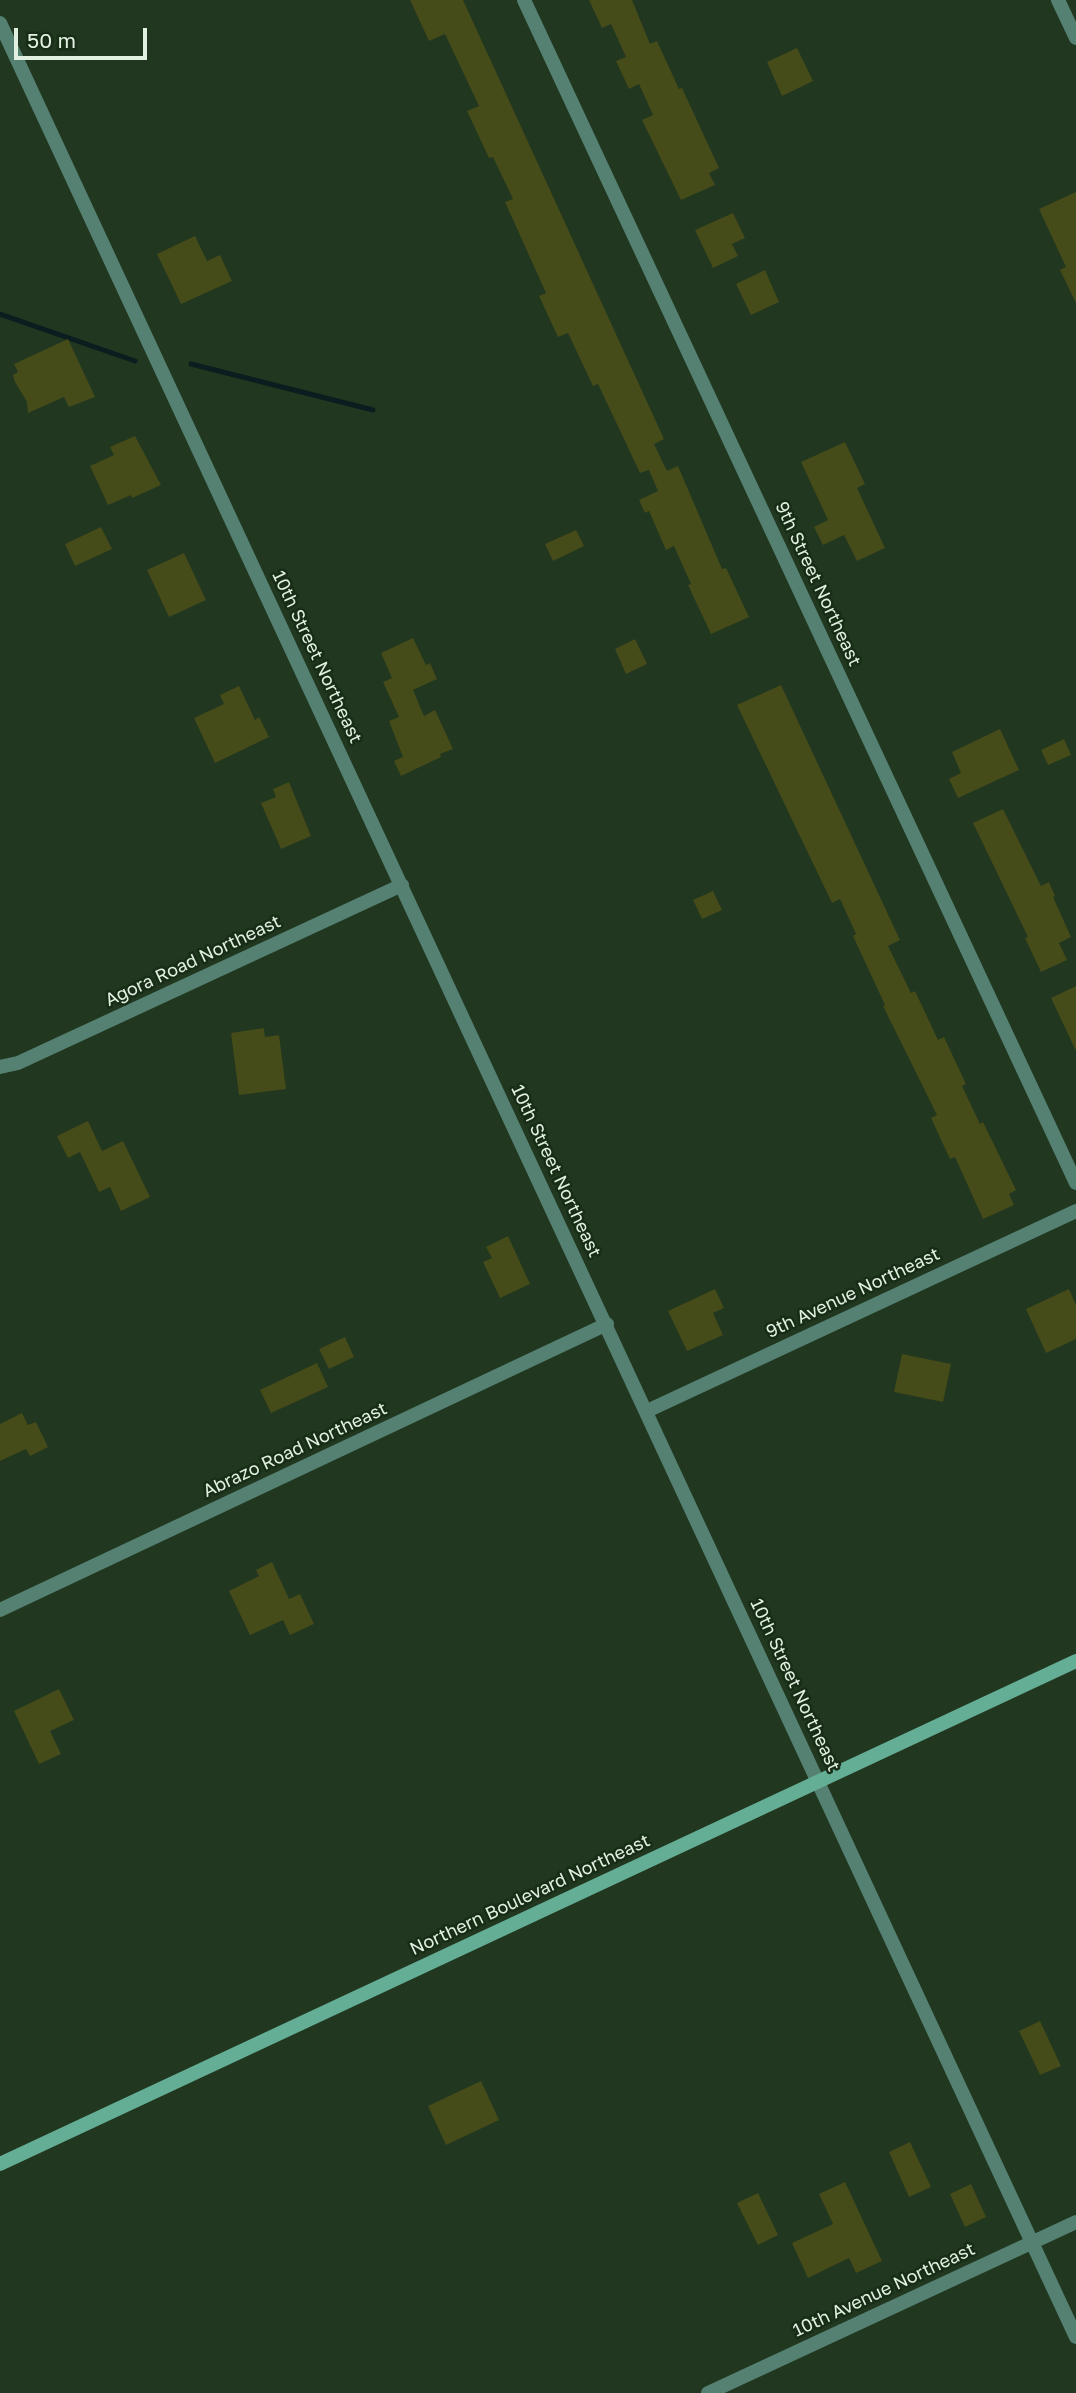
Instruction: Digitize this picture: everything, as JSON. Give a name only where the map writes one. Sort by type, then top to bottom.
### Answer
[{"type":"main road","name":"Northern Boulevard Northeast","points":[[0,2164],[1076,1661]]},
{"type":"street","name":"9th Street Northeast","points":[[524,0],[1076,1183]]},
{"type":"street","points":[[1058,0],[1076,38]]},
{"type":"street","name":"10th Street Northeast","points":[[0,23],[6,51],[402,885],[1076,2337]]},
{"type":"street","name":"Agora Road Northeast","points":[[0,1067],[19,1063],[402,885]]},
{"type":"street","name":"9th Avenue Northeast","points":[[647,1411],[1076,1211]]},
{"type":"street","name":"Abrazo Road Northeast","points":[[0,1610],[607,1324]]},
{"type":"street","name":"10th Avenue Northeast","points":[[708,2393],[1076,2222]]},
{"type":"building","points":[[410,0],[463,0],[664,439],[654,444],[667,471],[678,466],[722,569],[726,568],[749,617],[711,634],[688,585],[691,584],[674,546],[666,550],[649,511],[645,513],[639,500],[658,491],[649,470],[640,473],[598,384],[593,386],[568,333],[558,337],[539,296],[546,293],[505,202],[513,199],[493,157],[489,158],[467,111],[479,106],[445,34],[429,41]]},
{"type":"building","points":[[589,0],[632,0],[650,44],[657,41],[719,168],[709,173],[715,185],[681,200],[642,120],[653,115],[639,84],[629,89],[616,61],[626,57],[611,24],[602,28]]},
{"type":"building","points":[[797,48],[813,81],[782,96],[767,62]]},
{"type":"building","points":[[1076,192],[1076,303],[1060,270],[1066,267],[1039,209]]},
{"type":"building","points":[[733,213],[745,238],[732,244],[738,256],[713,268],[695,230]]},
{"type":"building","points":[[195,236],[207,261],[220,255],[232,281],[181,304],[157,254]]},
{"type":"building","points":[[765,270],[779,302],[751,315],[736,284]]},
{"type":"building","points":[[68,339],[95,397],[69,407],[64,397],[28,413],[27,402],[13,375],[18,372],[14,364]]},
{"type":"building","points":[[135,436],[161,485],[108,505],[90,466],[114,455],[110,447]]},
{"type":"building","points":[[845,442],[865,484],[857,488],[885,548],[857,561],[844,535],[823,545],[814,527],[828,520],[801,462]]},
{"type":"building","points":[[101,527],[112,549],[75,566],[65,544]]},
{"type":"building","points":[[576,530],[584,546],[553,561],[545,544]]},
{"type":"building","points":[[184,553],[206,600],[169,617],[147,570]]},
{"type":"building","points":[[413,638],[426,665],[430,663],[437,679],[413,690],[424,716],[435,710],[453,749],[401,776],[394,761],[403,757],[389,721],[399,717],[383,682],[392,678],[381,653]]},
{"type":"building","points":[[635,639],[647,664],[626,674],[615,649]]},
{"type":"building","points":[[781,685],[900,940],[888,946],[911,993],[915,991],[938,1040],[944,1037],[966,1084],[962,1086],[1016,1190],[1009,1194],[1014,1205],[983,1219],[955,1157],[950,1159],[931,1118],[937,1115],[883,1006],[885,1005],[853,936],[856,934],[840,899],[832,903],[737,705]]},
{"type":"building","points":[[239,686],[255,720],[259,717],[269,737],[215,763],[194,718],[224,704],[220,695]]},
{"type":"building","points":[[1000,729],[1019,770],[958,798],[949,779],[961,773],[952,752]]},
{"type":"building","points":[[1064,739],[1071,755],[1048,765],[1041,750]]},
{"type":"building","points":[[289,782],[311,836],[281,849],[261,803],[276,797],[273,789]]},
{"type":"building","points":[[1003,809],[1041,886],[1049,882],[1071,937],[1059,943],[1067,960],[1041,972],[1025,938],[1028,937],[973,823]]},
{"type":"building","points":[[713,891],[722,910],[702,919],[693,900]]},
{"type":"building","points":[[1076,986],[1076,1051],[1051,998]]},
{"type":"building","points":[[264,1028],[265,1037],[279,1035],[286,1089],[239,1095],[231,1033]]},
{"type":"building","points":[[88,1121],[102,1151],[123,1141],[150,1197],[121,1211],[110,1187],[99,1192],[80,1152],[68,1158],[57,1136]]},
{"type":"building","points":[[508,1236],[530,1284],[500,1298],[483,1262],[492,1258],[486,1247]]},
{"type":"building","points":[[715,1289],[724,1308],[713,1313],[723,1335],[687,1351],[668,1311]]},
{"type":"building","points":[[1069,1289],[1076,1305],[1076,1339],[1046,1353],[1026,1309]]},
{"type":"building","points":[[345,1337],[354,1357],[329,1369],[319,1349]]},
{"type":"building","points":[[902,1354],[951,1364],[943,1402],[894,1392]]},
{"type":"building","points":[[317,1363],[328,1387],[271,1413],[260,1390]]},
{"type":"building","points":[[22,1413],[28,1425],[36,1422],[48,1447],[30,1456],[26,1449],[0,1461],[0,1424]]},
{"type":"building","points":[[272,1562],[289,1599],[300,1594],[314,1624],[290,1635],[283,1620],[250,1635],[229,1591],[259,1576],[256,1570]]},
{"type":"building","points":[[59,1689],[74,1720],[50,1731],[61,1754],[39,1764],[14,1711]]},
{"type":"building","points":[[1040,2021],[1061,2066],[1040,2075],[1019,2031]]},
{"type":"building","points":[[481,2081],[499,2120],[446,2145],[428,2106]]},
{"type":"building","points":[[910,2142],[931,2187],[909,2197],[889,2152]]},
{"type":"building","points":[[845,2182],[882,2261],[856,2273],[849,2258],[808,2278],[792,2243],[833,2224],[819,2194]]},
{"type":"building","points":[[971,2184],[986,2217],[965,2227],[950,2194]]},
{"type":"building","points":[[758,2193],[778,2235],[758,2245],[737,2203]]},
{"type":"waterway","points":[[0,314],[135,361]]},
{"type":"waterway","points":[[191,364],[373,410]]}]
